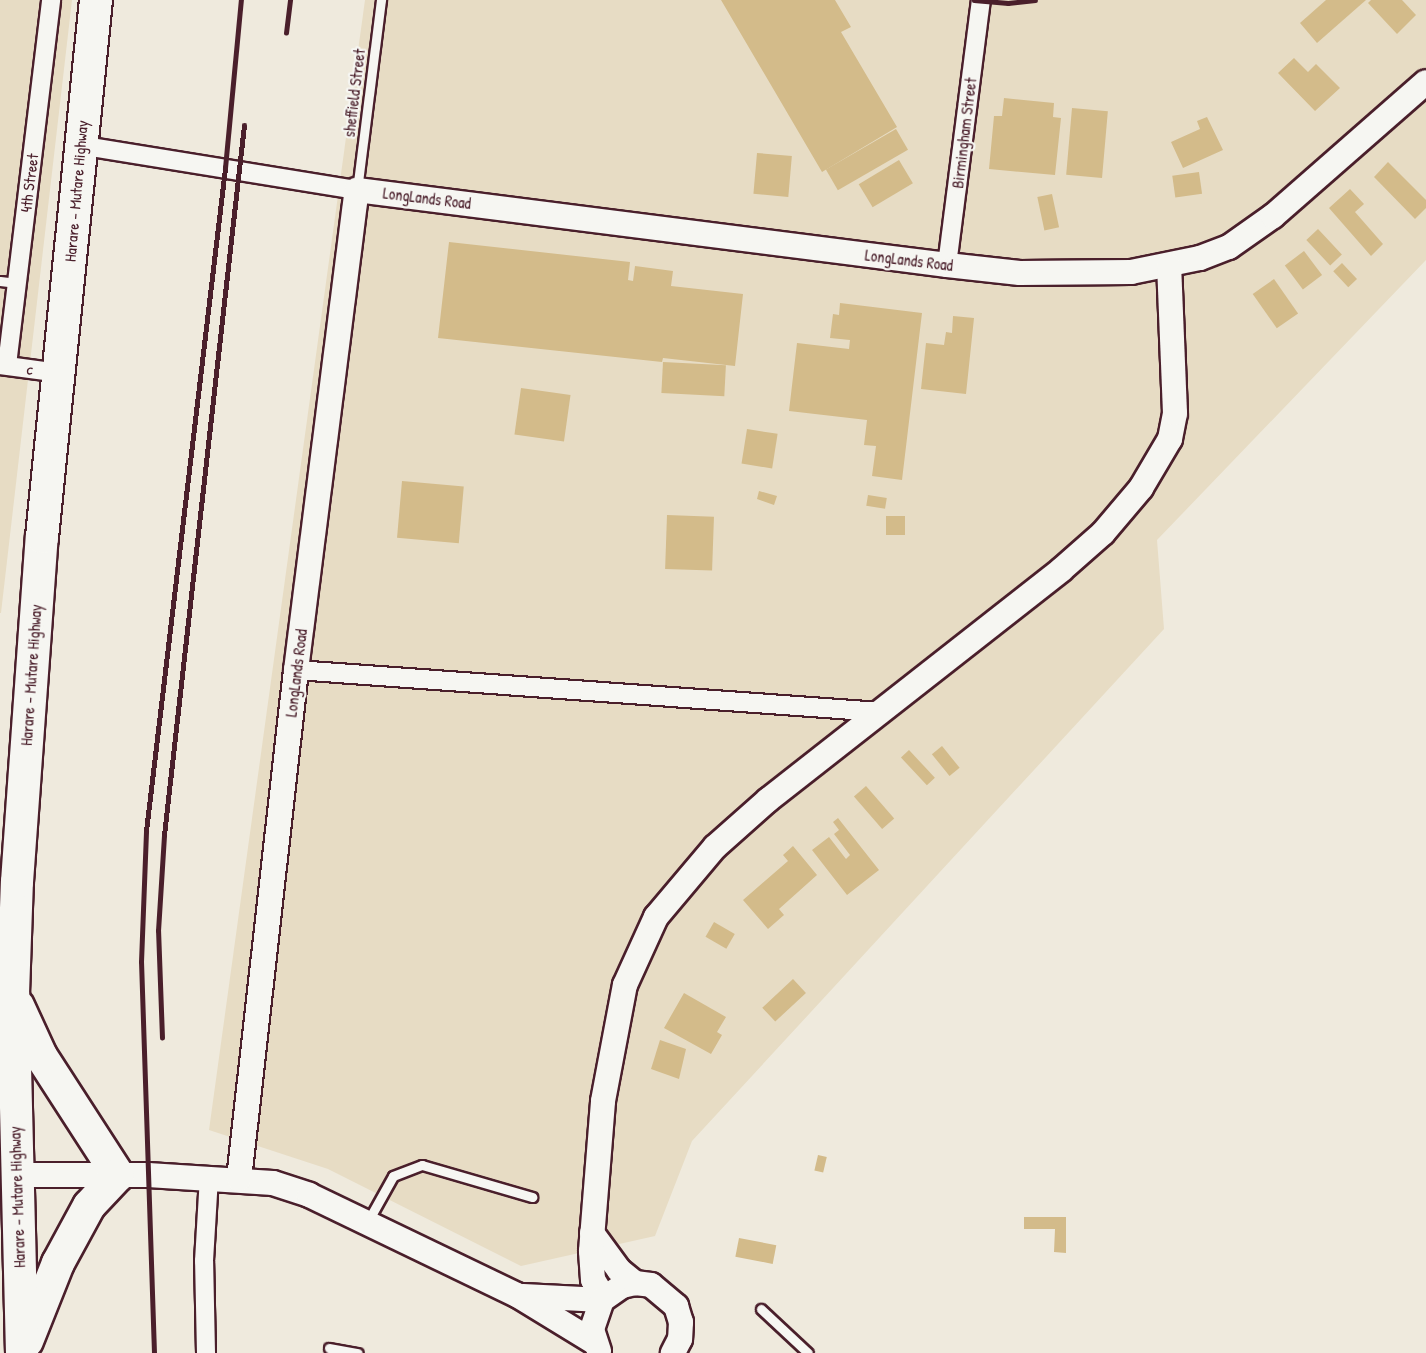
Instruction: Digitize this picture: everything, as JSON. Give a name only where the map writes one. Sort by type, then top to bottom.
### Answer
[{"type":"highway","name":"Harare - Mutare Highway","points":[[22,1353],[15,1175],[13,994],[27,715],[79,145],[96,0]]},
{"type":"highway","points":[[13,994],[41,1056],[118,1175],[89,1206],[58,1263],[22,1353]]},
{"type":"street","name":"4th Street","points":[[3,365],[8,282],[51,0]]},
{"type":"street","name":"Birmingham Street","points":[[946,265],[981,0]]},
{"type":"street","name":"LongLands Road","points":[[239,1179],[296,670],[357,190],[946,265],[1091,274],[1169,266],[1229,247],[1273,216],[1426,82]]},
{"type":"street","points":[[79,145],[357,190]]},
{"type":"street","points":[[603,1299],[593,1280],[592,1233],[603,1101],[625,985],[656,917],[715,848],[768,800],[1103,533],[1157,466],[1170,439],[1176,396],[1169,266]]},
{"type":"street","name":"c","points":[[3,365],[60,373]]},
{"type":"street","points":[[296,670],[880,712]]},
{"type":"street","points":[[15,1175],[118,1175],[239,1179],[282,1186],[367,1223],[517,1295],[597,1348]]},
{"type":"street","points":[[206,1353],[204,1261],[209,1178]]},
{"type":"street","points":[[592,1233],[619,1270],[635,1283],[658,1289],[676,1306],[680,1330],[673,1353]]},
{"type":"street","points":[[517,1295],[603,1299],[635,1283]]},
{"type":"street","points":[[597,1348],[594,1316],[603,1299]]},
{"type":"lane","name":"sheffield Street","points":[[357,190],[381,0]]},
{"type":"lane","points":[[367,1223],[393,1176],[422,1166],[532,1197]]},
{"type":"lane","points":[[761,1309],[808,1353]]},
{"type":"lane","points":[[329,1348],[358,1353]]},
{"type":"shaded area","points":[[0,0],[72,0],[1,613],[0,613]]},
{"type":"shaded area","points":[[365,0],[1426,0],[1426,260],[1157,540],[1164,629],[692,1141],[655,1236],[521,1266],[328,1169],[209,1130]]},
{"type":"building","points":[[721,0],[835,0],[851,27],[841,32],[897,127],[822,172]]},
{"type":"building","points":[[1326,0],[1366,0],[1317,43],[1300,23]]},
{"type":"building","points":[[1371,0],[1402,0],[1416,15],[1397,34],[1368,3]]},
{"type":"building","points":[[1294,58],[1308,72],[1316,64],[1340,88],[1315,111],[1278,73]]},
{"type":"building","points":[[1004,98],[1054,103],[1053,117],[1061,118],[1055,175],[989,169],[994,116],[1002,116]]},
{"type":"building","points":[[1072,108],[1108,111],[1102,178],[1066,175]]},
{"type":"building","points":[[1207,117],[1223,150],[1183,168],[1171,142],[1200,129],[1197,121]]},
{"type":"building","points":[[896,129],[908,150],[838,190],[826,170]]},
{"type":"building","points":[[757,153],[792,156],[788,197],[753,194]]},
{"type":"building","points":[[899,160],[913,183],[873,207],[859,184]]},
{"type":"building","points":[[1388,162],[1426,200],[1426,208],[1415,219],[1374,177]]},
{"type":"building","points":[[1199,172],[1202,194],[1175,198],[1172,176]]},
{"type":"building","points":[[1350,189],[1364,204],[1355,212],[1383,244],[1371,256],[1329,208]]},
{"type":"building","points":[[1052,194],[1059,227],[1044,230],[1037,197]]},
{"type":"building","points":[[1318,229],[1342,255],[1330,266],[1306,240]]},
{"type":"building","points":[[449,242],[630,262],[628,280],[633,281],[635,266],[673,271],[671,286],[743,294],[735,366],[663,358],[662,362],[438,338]]},
{"type":"building","points":[[1304,251],[1322,275],[1303,289],[1285,265]]},
{"type":"building","points":[[1342,263],[1357,279],[1348,287],[1333,271]]},
{"type":"building","points":[[1274,279],[1298,313],[1277,328],[1253,294]]},
{"type":"building","points":[[840,303],[922,313],[902,480],[872,476],[876,446],[864,445],[867,420],[789,411],[797,343],[849,349],[850,340],[830,338],[833,314],[839,315]]},
{"type":"building","points":[[953,316],[974,318],[966,394],[921,389],[926,343],[944,345],[946,332],[952,333]]},
{"type":"building","points":[[663,362],[726,365],[724,396],[661,393]]},
{"type":"building","points":[[521,388],[571,395],[564,442],[514,435]]},
{"type":"building","points":[[747,429],[778,434],[772,468],[742,464]]},
{"type":"building","points":[[402,481],[464,486],[459,543],[397,538]]},
{"type":"building","points":[[759,491],[777,496],[774,505],[757,499]]},
{"type":"building","points":[[868,495],[887,498],[885,509],[866,506]]},
{"type":"building","points":[[667,515],[714,517],[712,571],[665,569]]},
{"type":"building","points":[[886,516],[905,516],[905,535],[886,535]]},
{"type":"building","points":[[942,746],[960,768],[950,776],[932,754]]},
{"type":"building","points":[[909,750],[935,778],[927,785],[901,758]]},
{"type":"building","points":[[866,786],[894,818],[882,829],[854,796]]},
{"type":"building","points":[[838,818],[879,870],[847,895],[812,850],[829,837],[846,859],[850,855],[834,834],[839,830],[833,822]]},
{"type":"building","points":[[793,846],[817,875],[779,909],[784,915],[768,929],[743,900],[788,861],[783,855]]},
{"type":"building","points":[[714,922],[735,934],[726,949],[706,937]]},
{"type":"building","points":[[793,979],[806,993],[775,1022],[762,1008]]},
{"type":"building","points":[[684,993],[726,1017],[717,1032],[722,1035],[711,1054],[664,1028]]},
{"type":"building","points":[[660,1040],[686,1049],[679,1079],[651,1069]]},
{"type":"building","points":[[818,1155],[827,1157],[823,1173],[814,1171]]},
{"type":"building","points":[[1024,1217],[1066,1217],[1066,1253],[1054,1252],[1055,1229],[1024,1229]]},
{"type":"building","points":[[739,1238],[776,1245],[773,1264],[735,1257]]},
{"type":"railway","points":[[154,1353],[141,962],[146,831],[225,168],[241,0]]},
{"type":"railway","points":[[286,33],[290,0]]},
{"type":"railway","points":[[974,0],[1008,3],[1035,0]]},
{"type":"railway","points":[[162,1038],[158,931],[164,835],[244,125]]}]
